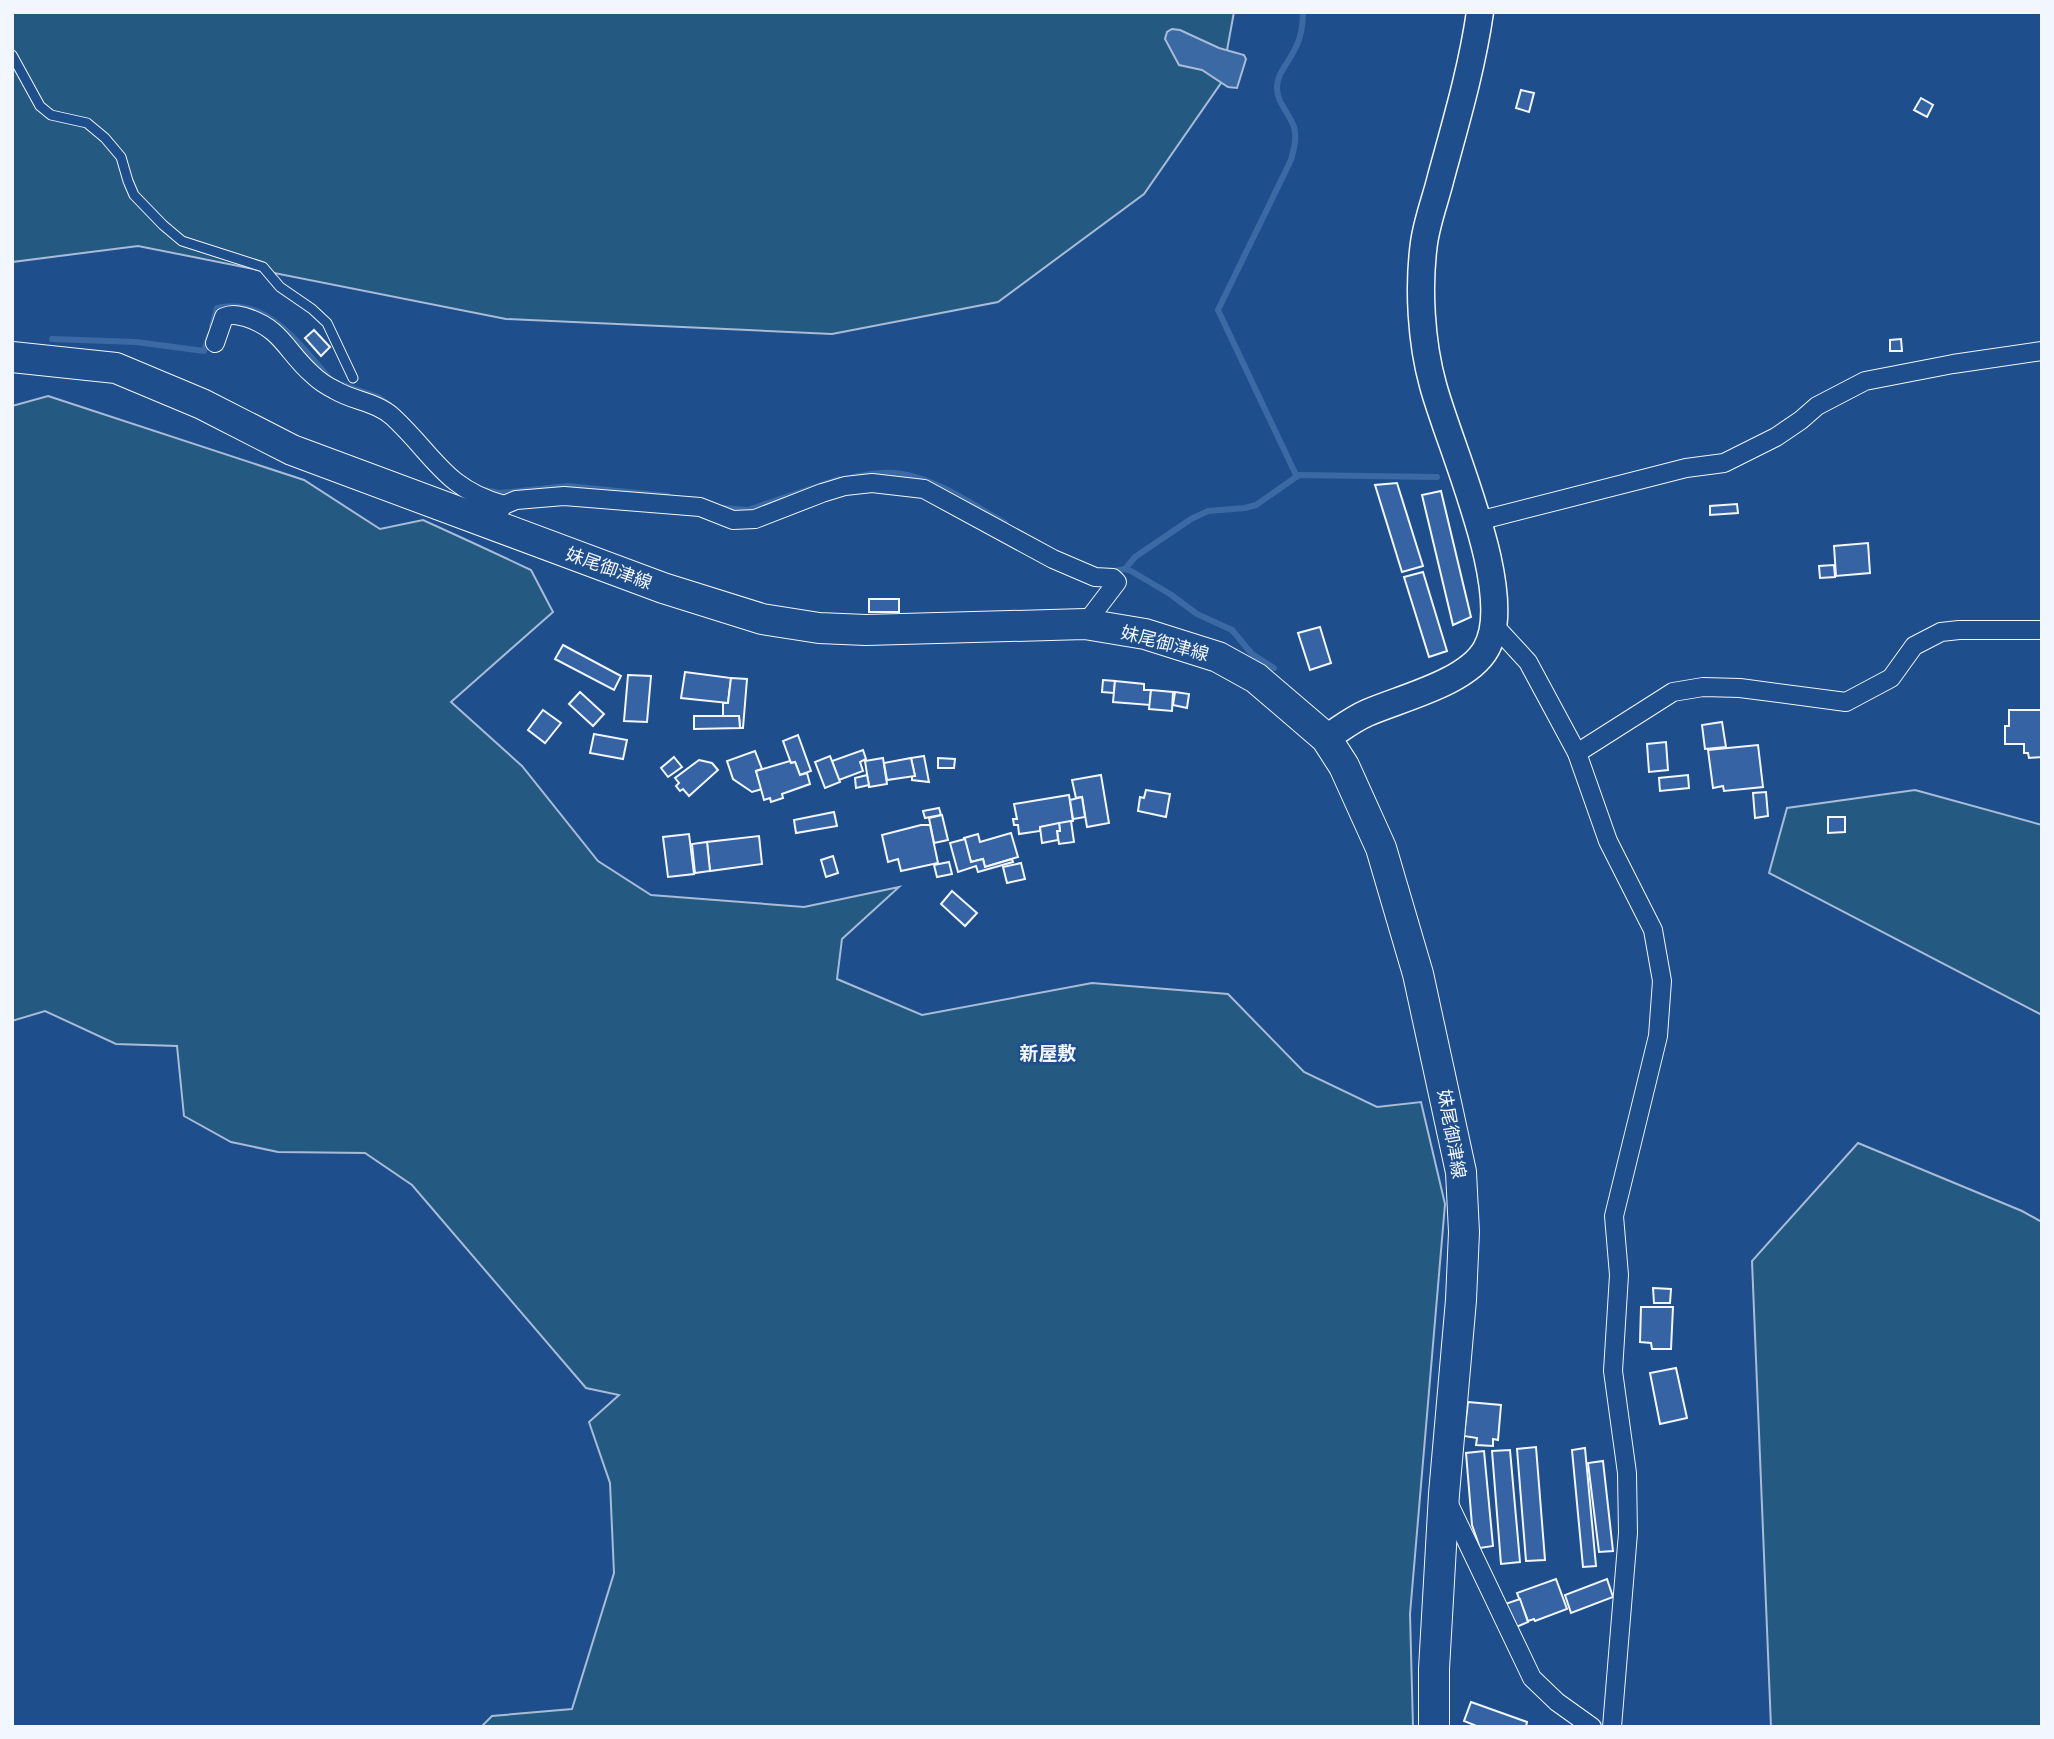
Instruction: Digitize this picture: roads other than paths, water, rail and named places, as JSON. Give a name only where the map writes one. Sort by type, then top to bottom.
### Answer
[{"type":"main road","name":"妹尾御津線","points":[[12,357],[116,368],[202,404],[292,450],[497,514],[663,588],[762,619],[819,628],[866,630],[1001,624],[1085,624],[1145,634],[1218,657],[1256,678],[1326,738],[1344,766],[1381,848],[1418,974],[1461,1172],[1464,1232],[1461,1300],[1444,1494],[1434,1669],[1434,1727]]},
{"type":"street","points":[[1326,738],[1364,714],[1452,680],[1481,658],[1488,647],[1494,625],[1490,567],[1478,521],[1432,384],[1421,307],[1424,243],[1474,53],[1480,12]]},
{"type":"street","points":[[215,343],[224,317],[232,314],[258,321],[279,335],[312,374],[337,392],[391,415],[456,484],[497,514],[516,500],[564,496],[699,507],[733,520],[755,519],[845,486],[872,483],[924,489],[1053,559],[1095,578],[1114,578],[1117,582],[1085,624]]},
{"type":"street","points":[[1478,521],[1686,468],[1724,463],[1776,437],[1801,421],[1817,406],[1865,381],[1952,364],[2042,351]]},
{"type":"street","points":[[348,396],[353,378]]},
{"type":"street","points":[[1494,625],[1528,662],[1577,753],[1608,841],[1653,930],[1662,981],[1658,1036],[1614,1216],[1619,1275],[1614,1371],[1627,1473],[1628,1533],[1612,1727]]},
{"type":"street","points":[[1577,753],[1673,691],[1703,687],[1740,688],[1846,702],[1891,678],[1914,646],[1941,632],[1959,629],[2042,630]]},
{"type":"street","points":[[1444,1494],[1532,1678],[1557,1702],[1592,1727]]},
{"type":"lane","points":[[12,55],[40,106],[51,115],[87,123],[105,138],[121,157],[134,195],[163,225],[182,241],[263,267],[280,287],[327,323],[353,378]]},
{"type":"waterway","points":[[1297,477],[1218,310],[1291,160],[1295,131],[1279,99],[1277,88],[1281,72],[1299,40],[1303,12]]},
{"type":"waterway","points":[[212,326],[217,308],[235,306],[268,317],[282,327],[331,380]]},
{"type":"waterway","points":[[52,339],[136,342],[204,351],[209,336]]},
{"type":"waterway","points":[[343,385],[378,397],[388,404]]},
{"type":"waterway","points":[[853,477],[890,473],[916,477],[955,494],[1005,523]]},
{"type":"waterway","points":[[1125,569],[1135,557],[1191,519],[1208,511],[1256,505],[1299,475],[1437,477]]},
{"type":"waterway","points":[[723,508],[748,510],[839,479]]},
{"type":"waterway","points":[[484,490],[500,493],[568,486],[668,496]]},
{"type":"waterway","points":[[1109,572],[1125,569],[1131,571],[1197,614],[1232,630],[1252,654],[1274,668]]},
{"type":"district","name":"新屋敷","points":[[1048,1053]]}]
